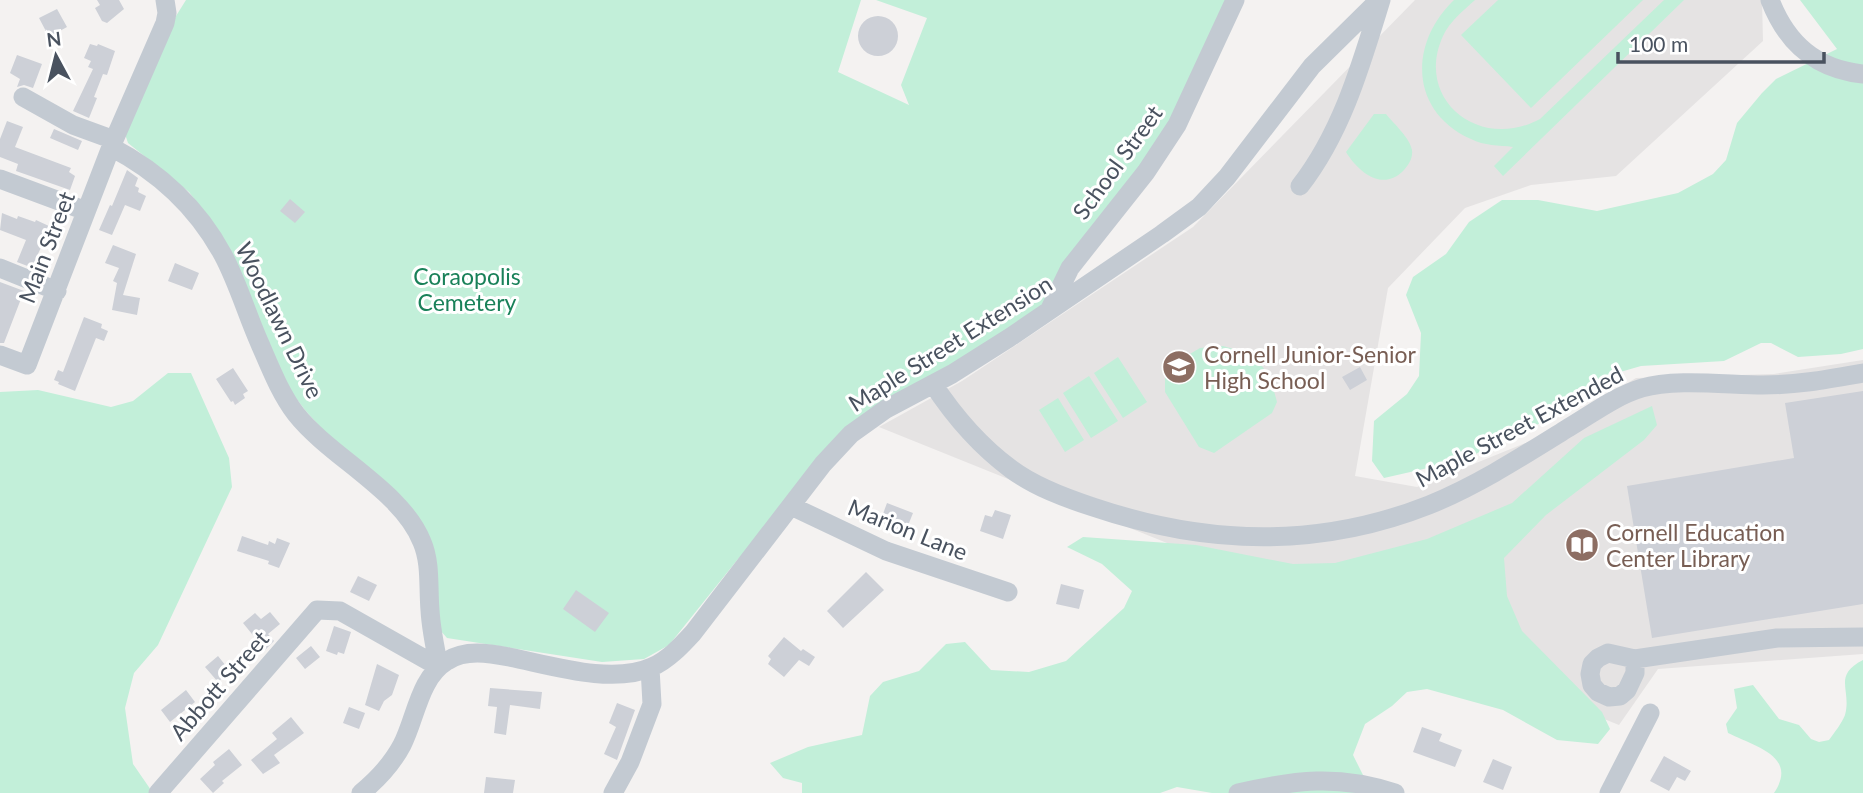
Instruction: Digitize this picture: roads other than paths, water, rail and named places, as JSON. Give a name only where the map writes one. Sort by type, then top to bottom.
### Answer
[{"type":"street","points":[[112,143],[164,23],[167,13],[165,0]]},
{"type":"street","name":"School Street","points":[[1049,311],[1070,268],[1167,142],[1190,101],[1236,0]]},
{"type":"street","points":[[1770,0],[1786,33],[1815,61],[1844,72],[1863,74]]},
{"type":"street","points":[[1300,186],[1318,163],[1334,133],[1360,66],[1371,3]]},
{"type":"street","name":"Maple Street Extension","points":[[439,667],[456,657],[480,653],[590,672],[622,673],[650,668],[672,654],[693,633],[836,449],[864,424],[976,360],[1199,207],[1227,177],[1312,66],[1371,3]]},
{"type":"street","name":"Woodlawn Drive","points":[[23,97],[112,143],[175,190],[193,210],[224,257],[272,372],[297,415],[391,500],[409,519],[421,540],[427,558],[432,631],[439,667]]},
{"type":"street","name":"Main Street","points":[[0,355],[27,365],[112,143]]},
{"type":"street","points":[[0,179],[86,211]]},
{"type":"street","points":[[0,268],[57,291]]},
{"type":"street","name":"Maple Street Extended","points":[[933,384],[968,430],[1013,470],[1037,485],[1125,518],[1217,536],[1262,539],[1336,531],[1428,505],[1470,486],[1612,401],[1646,387],[1673,384],[1800,384],[1863,373]]},
{"type":"street","name":"Marion Lane","points":[[791,506],[886,551],[1008,592]]},
{"type":"street","name":"Abbott Street","points":[[158,793],[317,610],[340,611],[439,667]]},
{"type":"street","points":[[1635,659],[1777,638],[1863,637]]},
{"type":"street","points":[[361,793],[394,759],[408,733],[425,687],[439,667]]},
{"type":"street","points":[[613,793],[630,762],[652,704],[650,668]]},
{"type":"street","points":[[1609,793],[1650,713]]},
{"type":"street","points":[[1238,793],[1278,783],[1331,779],[1395,793]]},
{"type":"place","name":"Cornell Junior-Senior High School","points":[[1179,367]]},
{"type":"place","name":"Cornell Education Center Library","points":[[1582,545]]},
{"type":"park label","name":"Coraopolis Cemetery","points":[[467,289]]}]
